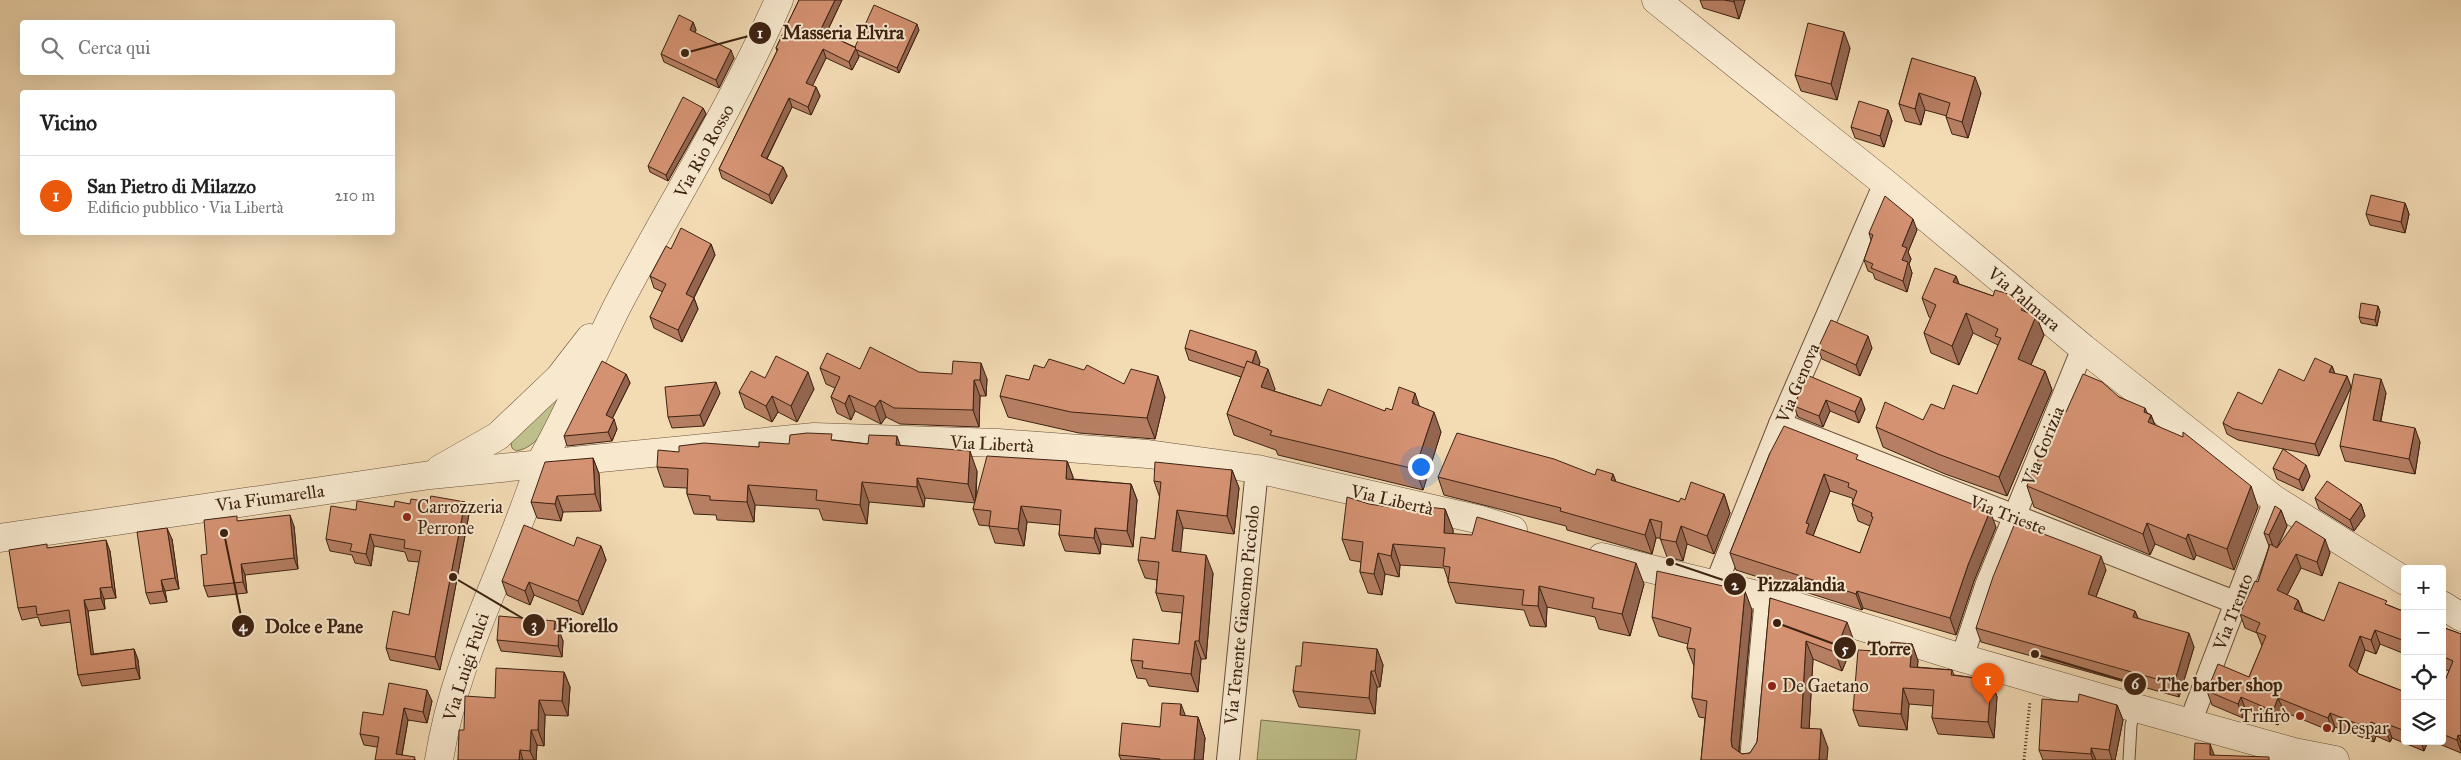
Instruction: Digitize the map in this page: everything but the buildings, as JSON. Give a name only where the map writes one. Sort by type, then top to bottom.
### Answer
[{"type":"street","name":"Via Palmara","points":[[1656,0],[1885,183],[2083,348],[2275,500],[2401,579]]},
{"type":"street","name":"Via Rio Rosso","points":[[622,298],[707,148],[744,77],[775,1]]},
{"type":"street","name":"Via Genova","points":[[1716,584],[1780,424],[1885,183]]},
{"type":"street","points":[[430,475],[498,436],[559,378],[622,298]]},
{"type":"street","name":"Via Luigi Fulci","points":[[439,760],[451,704],[466,656],[540,463],[556,436],[622,298]]},
{"type":"street","name":"Via Gorizia","points":[[1962,658],[1986,586],[2083,348]]},
{"type":"street","name":"Via Trieste","points":[[1780,424],[2013,517],[2237,603]]},
{"type":"street","points":[[498,436],[498,454],[508,466]]},
{"type":"street","name":"Via Libertà","points":[[540,463],[814,437],[998,443],[1148,454],[1257,469],[1481,520],[1537,537]]},
{"type":"street","name":"Via Fiumarella","points":[[0,538],[430,475],[540,463]]},
{"type":"street","name":"Via Tenente Giacomo Picciolo","points":[[1228,760],[1257,469]]},
{"type":"street","name":"Via Trento","points":[[2190,723],[2275,500]]},
{"type":"street","points":[[1574,549],[1766,597],[1962,658],[2136,708],[2294,752],[2334,760]]},
{"type":"street","points":[[1751,760],[1766,597]]},
{"type":"street","points":[[2446,608],[2461,617]]},
{"type":"lane","points":[[2129,760],[2131,725],[2136,708]]},
{"type":"path","points":[[2024,760],[2034,678]]},
{"type":"green space","points":[[565,390],[552,417],[534,443],[516,451],[512,448],[511,443],[513,439]]},
{"type":"green space","points":[[1261,720],[1360,730],[1356,760],[1257,760]]},
{"type":"place","name":"Masseria Elvira","points":[[685,53]]},
{"type":"place","name":"Carrozzeria Perrone","points":[[407,517]]},
{"type":"place","name":"Dolce e Pane","points":[[224,533]]},
{"type":"place","name":"Pizzalandia","points":[[1670,562]]},
{"type":"place","name":"Fiorello","points":[[453,577]]},
{"type":"place","name":"Torre","points":[[1777,623]]},
{"type":"place","name":"The barber shop","points":[[2035,654]]},
{"type":"place","name":"De Gaetano","points":[[1772,686]]},
{"type":"place","name":"San Pietro di Milazzo","points":[[1988,704]]},
{"type":"place","name":"Trifirò","points":[[2300,716]]},
{"type":"place","name":"Despar","points":[[2327,728]]}]
